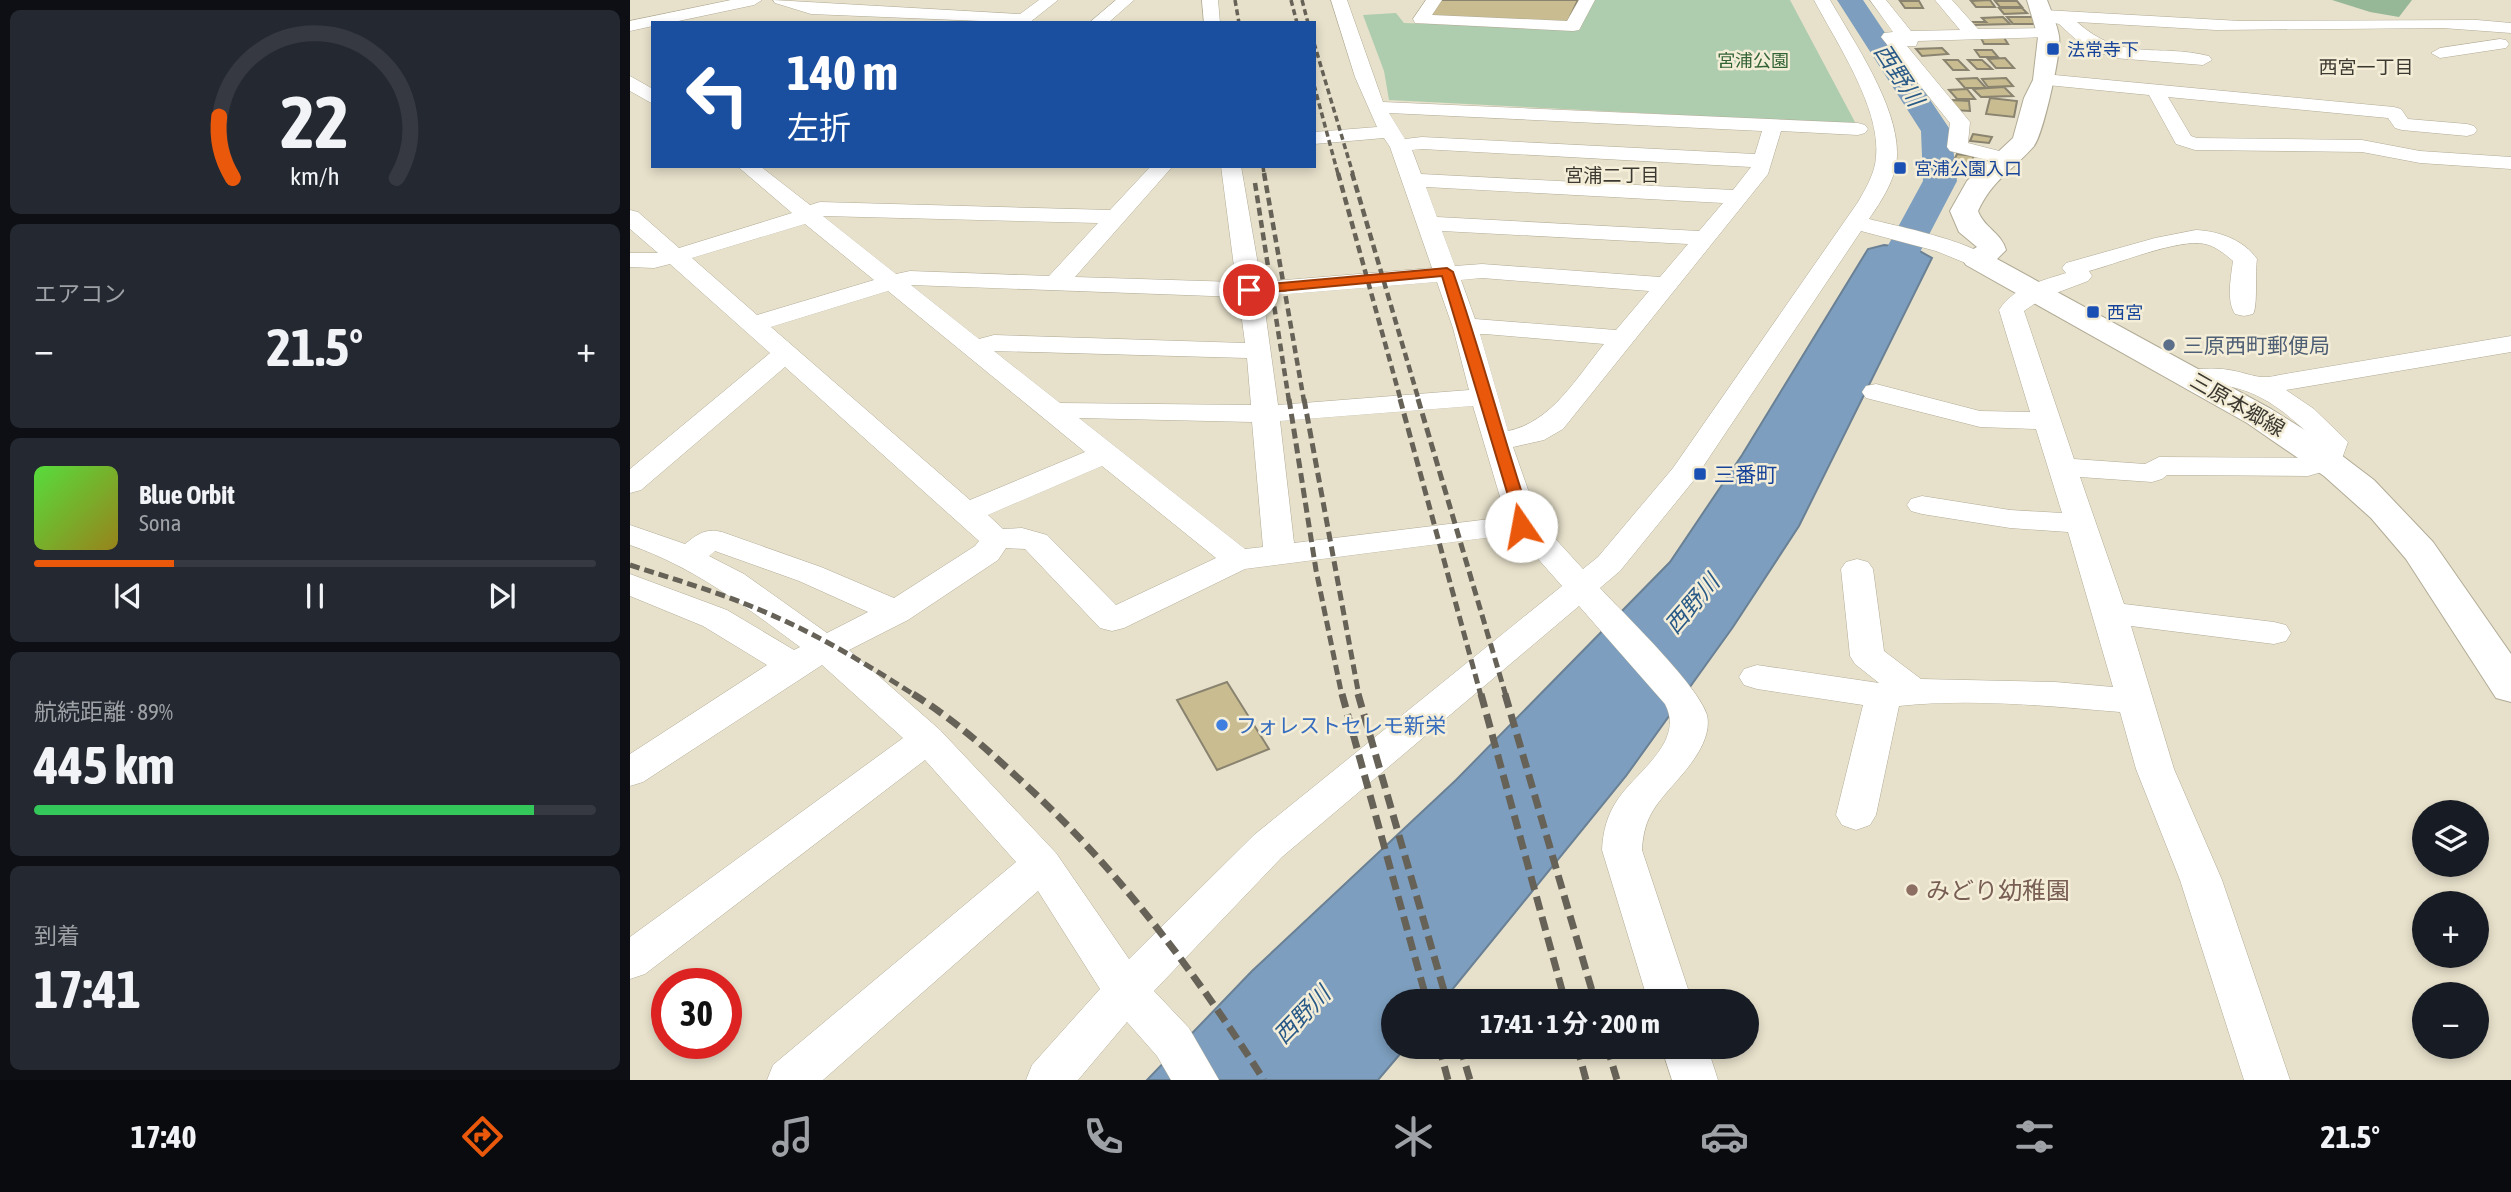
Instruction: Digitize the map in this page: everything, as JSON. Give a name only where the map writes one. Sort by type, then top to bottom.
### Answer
[{"type":"main road","points":[[1976,259],[1992,250],[1990,242],[1969,226],[1964,211],[1976,187],[2025,141],[2036,98],[2045,79],[2038,15]]},
{"type":"main road","name":"三原本郷線","points":[[1976,259],[2192,378],[2288,433],[2329,461],[2384,510],[2422,556],[2511,687]]},
{"type":"street","points":[[668,0],[691,13],[714,21]]},
{"type":"street","points":[[653,21],[754,0]]},
{"type":"street","points":[[781,0],[811,9],[1021,21],[1050,0]]},
{"type":"street","points":[[1100,21],[1126,0]]},
{"type":"street","points":[[1210,0],[1212,21]]},
{"type":"street","points":[[1339,0],[1376,107],[1414,180],[1427,223],[1447,272],[1524,524],[1679,697],[1689,715],[1689,733],[1680,751],[1631,809],[1623,822],[1620,836],[1622,850],[1666,989]]},
{"type":"street","points":[[1434,0],[1421,19],[1573,26],[1587,0]]},
{"type":"street","points":[[1864,0],[1902,38],[1960,122],[1956,147],[2008,159]]},
{"type":"street","points":[[1878,0],[1889,8],[1924,16],[1984,15]]},
{"type":"street","points":[[1943,0],[1972,33]]},
{"type":"street","points":[[1049,1080],[1125,991],[1268,846],[1608,564],[1685,474],[1869,203],[1882,178],[1887,155],[1879,106],[1832,1]]},
{"type":"street","points":[[1889,8],[1902,38]]},
{"type":"street","points":[[1902,38],[1972,33],[2038,15],[2241,26],[2477,25],[2511,28]]},
{"type":"street","points":[[2038,15],[2065,20],[2090,42],[2120,54],[2203,60]]},
{"type":"street","points":[[630,26],[651,22]]},
{"type":"street","points":[[2477,25],[2506,49]]},
{"type":"street","points":[[2184,32],[2203,60],[2221,78],[2236,99]]},
{"type":"street","points":[[2440,54],[2506,49]]},
{"type":"street","points":[[631,83],[651,79]]},
{"type":"street","points":[[2045,79],[2156,92],[2394,113],[2402,124],[2467,130]]},
{"type":"street","points":[[631,83],[651,97]]},
{"type":"street","points":[[2156,92],[2183,140],[2195,144],[2362,146],[2420,157],[2511,163]]},
{"type":"street","points":[[1376,107],[1858,129]]},
{"type":"street","points":[[1497,442],[1534,434],[1553,423],[1761,170],[1773,125]]},
{"type":"street","points":[[1316,138],[1393,139],[1422,143],[1763,162]]},
{"type":"street","points":[[750,168],[1238,560]]},
{"type":"street","points":[[1056,284],[1161,168]]},
{"type":"street","points":[[1231,168],[1259,351],[1280,556]]},
{"type":"street","points":[[1414,180],[1739,197]]},
{"type":"street","points":[[647,262],[787,224],[820,209],[1117,217]]},
{"type":"street","points":[[630,218],[647,262],[754,324],[996,539],[1022,537],[1036,542],[1112,620],[1238,560],[1524,524]]},
{"type":"street","points":[[1855,222],[1944,246],[1976,259]]},
{"type":"street","points":[[1427,223],[1705,238]]},
{"type":"street","points":[[2244,309],[2242,282],[2245,259],[2227,244],[2205,236],[2182,238],[2074,268],[2080,276],[2038,292],[2016,303],[2011,310],[2110,613],[2155,769],[2201,880],[2267,1080]]},
{"type":"street","points":[[754,324],[910,278],[1249,290],[1482,271],[1667,285]]},
{"type":"street","points":[[1466,328],[1485,326],[1622,338]]},
{"type":"street","points":[[976,349],[994,343],[1259,351]]},
{"type":"street","points":[[2269,389],[2279,383],[2511,344]]},
{"type":"street","points":[[630,484],[786,353]]},
{"type":"street","points":[[2064,467],[2152,473],[2159,466],[2308,467],[2329,461],[2334,442],[2310,418],[2269,389],[2238,379],[2209,375],[2192,378]]},
{"type":"street","points":[[1876,391],[1980,419],[2046,421]]},
{"type":"street","points":[[1053,412],[1078,410],[1265,414],[1485,397]]},
{"type":"street","points":[[967,513],[1105,454]]},
{"type":"street","points":[[1922,505],[2010,519],[2080,523]]},
{"type":"street","points":[[630,534],[662,545],[732,581],[826,649],[928,739],[1042,864],[1125,991],[1184,1061]]},
{"type":"street","points":[[687,558],[711,539],[810,574],[896,612]]},
{"type":"street","points":[[630,772],[793,665],[896,612],[988,553],[996,539]]},
{"type":"street","points":[[1857,569],[1867,656],[1898,694]]},
{"type":"street","points":[[630,584],[715,618],[793,665]]},
{"type":"street","points":[[2110,613],[2274,633]]},
{"type":"street","points":[[1757,677],[1898,694],[1935,690],[2134,701]]},
{"type":"street","points":[[1856,816],[1898,694]]},
{"type":"street","points":[[630,961],[928,739]]},
{"type":"street","points":[[790,1080],[1042,864]]},
{"type":"street","points":[[1688,1059],[1695,1080]]},
{"type":"green space","name":"宮浦公園","points":[[1594,0],[1790,0],[1856,124],[1389,100],[1384,71],[1363,15],[1396,13],[1404,23],[1580,29]]},
{"type":"green space","points":[[2332,0],[2412,0],[2399,17],[2370,12]]},
{"type":"water","points":[[1884,245],[1916,249],[1932,258],[1799,526],[1733,627],[1626,776],[1453,989],[1381,989],[1381,1059],[1396,1059],[1378,1080],[1147,1080],[1252,971],[1456,780],[1670,562],[1742,455],[1868,249]]},
{"type":"building","points":[[1439,0],[1578,0],[1567,23],[1427,17]]},
{"type":"building","points":[[1990,0],[1995,7],[1976,7],[1971,1]]},
{"type":"building","points":[[1900,1],[1919,1],[1923,8],[1905,8]]},
{"type":"building","points":[[1995,1],[2017,1],[2022,7],[2000,7]]},
{"type":"building","points":[[1999,8],[2022,8],[2027,13],[2004,14]]},
{"type":"building","points":[[2003,17],[2010,24],[1972,25],[1969,22],[1986,22],[1982,18]]},
{"type":"building","points":[[2007,17],[2032,17],[2038,24],[2013,24]]},
{"type":"building","points":[[1980,36],[2003,36],[2008,44],[1984,44]]},
{"type":"building","points":[[1942,48],[1948,54],[1922,56],[1916,49]]},
{"type":"building","points":[[1975,50],[1992,50],[1998,57],[1980,57]]},
{"type":"building","points":[[2005,58],[2014,68],[1996,68],[1988,59]]},
{"type":"building","points":[[1944,60],[1958,60],[1968,70],[1953,70]]},
{"type":"building","points":[[1968,60],[1982,60],[1992,69],[1977,69]]},
{"type":"building","points":[[1977,78],[1986,88],[1965,88],[1957,79]]},
{"type":"building","points":[[2006,78],[2013,86],[1988,87],[1982,79]]},
{"type":"building","points":[[2004,87],[2013,96],[1981,97],[1973,89]]},
{"type":"building","points":[[1967,89],[1975,99],[1957,99],[1949,90]]},
{"type":"building","points":[[1990,98],[2017,101],[2014,117],[1986,114]]},
{"type":"building","points":[[1952,100],[1969,101],[1970,111],[1953,110]]},
{"type":"building","points":[[1973,134],[1992,137],[1989,143],[1970,141]]},
{"type":"building","points":[[1957,154],[1974,156],[1967,168],[1953,162]]},
{"type":"building","name":"フォレストセレモ新栄","points":[[1227,682],[1269,749],[1217,770],[1177,700]]},
{"type":"waterway","name":"西野川","points":[[1850,0],[1936,131],[1940,181],[1902,252],[1867,302]]},
{"type":"railway","points":[[1235,0],[1239,21]]},
{"type":"railway","points":[[1291,0],[1296,21]]},
{"type":"railway","points":[[1302,0],[1307,21]]},
{"type":"railway","points":[[1316,50],[1353,174]]},
{"type":"railway","points":[[1316,92],[1338,174]]},
{"type":"railway","points":[[1263,168],[1264,174]]},
{"type":"railway","points":[[1264,173],[1304,401]]},
{"type":"railway","points":[[1338,173],[1401,401]]},
{"type":"railway","points":[[1352,173],[1419,401]]},
{"type":"railway","points":[[1255,183],[1289,401]]},
{"type":"railway","points":[[1289,399],[1316,570],[1342,696]]},
{"type":"railway","points":[[1304,399],[1359,696]]},
{"type":"railway","points":[[1400,399],[1481,696]]},
{"type":"railway","points":[[1418,399],[1506,696]]},
{"type":"railway","points":[[630,565],[716,593],[786,622],[843,651],[916,696]]},
{"type":"railway","points":[[913,694],[954,722],[992,755],[1087,846],[1151,920],[1209,998],[1264,1080]]},
{"type":"railway","points":[[1342,694],[1424,989]]},
{"type":"railway","points":[[1358,694],[1444,989]]},
{"type":"railway","points":[[1481,694],[1562,989]]},
{"type":"railway","points":[[1505,694],[1591,989]]},
{"type":"railway","points":[[1442,1059],[1448,1080]]},
{"type":"railway","points":[[1464,1059],[1470,1080]]},
{"type":"railway","points":[[1580,1059],[1586,1080]]},
{"type":"railway","points":[[1611,1059],[1617,1080]]},
{"type":"place","name":"法常寺下","points":[[2053,49]]},
{"type":"place","name":"宮浦公園入口","points":[[1900,168]]},
{"type":"place","name":"西宮","points":[[2093,312]]},
{"type":"place","name":"三原西町郵便局","points":[[2169,345]]},
{"type":"place","name":"三番町","points":[[1700,474]]},
{"type":"place","name":"フォレストセレモ新栄","points":[[1222,725]]},
{"type":"place","name":"みどり幼稚園","points":[[1912,890]]},
{"type":"district","name":"西宮一丁目","points":[[2366,67]]},
{"type":"district","name":"宮浦二丁目","points":[[1612,175]]},
{"type":"route","points":[[1249,290],[1447,272],[1524,524],[1521,526]]}]
